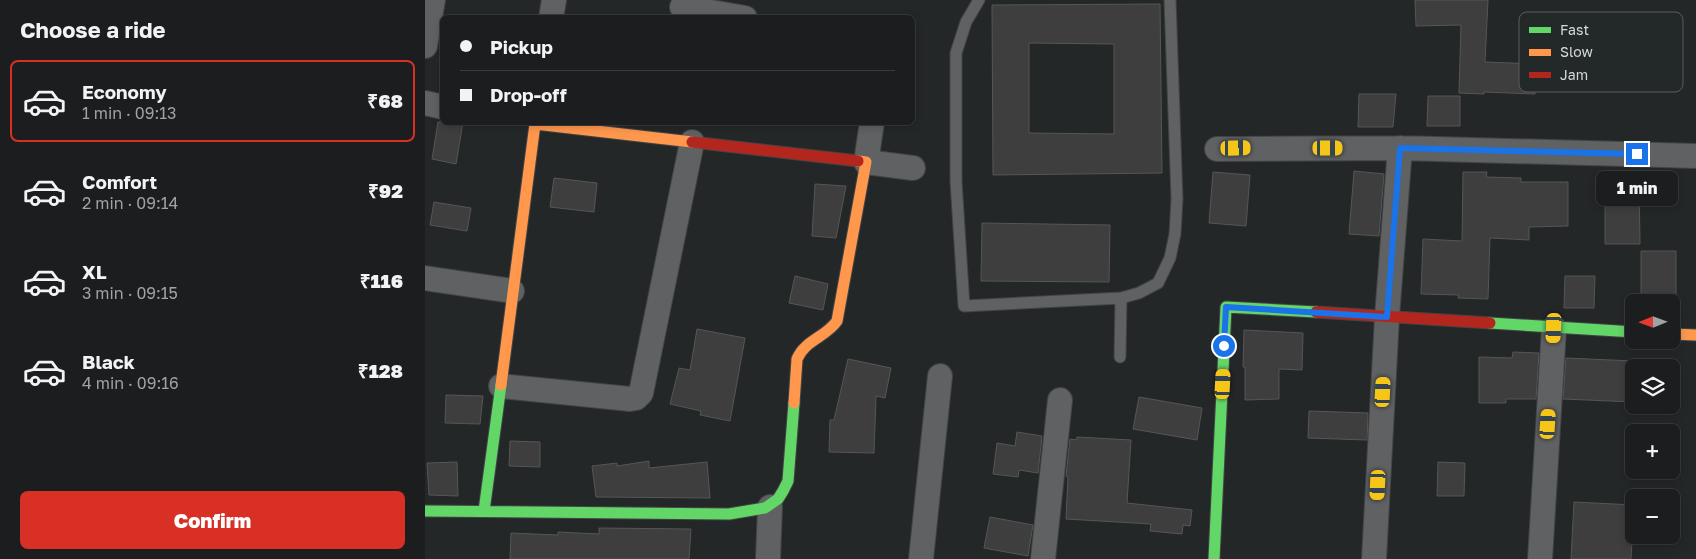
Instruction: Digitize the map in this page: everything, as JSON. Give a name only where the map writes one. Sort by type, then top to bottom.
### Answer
[{"type":"street","points":[[425,46],[433,0]]},
{"type":"street","points":[[552,15],[554,0]]},
{"type":"street","points":[[682,8],[726,15]]},
{"type":"street","points":[[425,104],[440,106]]},
{"type":"street","points":[[484,511],[501,386],[532,125]]},
{"type":"street","points":[[565,125],[665,131],[692,142],[913,168]]},
{"type":"street","points":[[425,511],[729,514],[770,507],[782,494],[788,481],[799,352],[834,327],[837,321],[872,125]]},
{"type":"street","points":[[501,386],[630,399],[636,398],[641,393],[692,142]]},
{"type":"street","points":[[1217,149],[1400,148],[1696,156]]},
{"type":"street","points":[[1374,559],[1387,317],[1400,148]]},
{"type":"street","points":[[425,278],[512,291]]},
{"type":"street","points":[[1215,559],[1226,307],[1625,332]]},
{"type":"street","points":[[1540,559],[1554,328]]},
{"type":"street","points":[[1680,334],[1696,335]]},
{"type":"street","points":[[921,559],[940,376]]},
{"type":"street","points":[[1043,559],[1060,400]]},
{"type":"street","points":[[768,559],[770,507]]},
{"type":"lane","points":[[979,0],[966,22],[956,53],[956,181],[964,306],[1121,298],[1139,293],[1158,283],[1170,258],[1175,234],[1177,199],[1170,0]]},
{"type":"lane","points":[[1120,357],[1121,298]]},
{"type":"building","points":[[1415,0],[1488,0],[1485,62],[1519,63],[1519,92],[1535,92],[1535,94],[1459,93],[1461,25],[1416,26]]},
{"type":"building","points":[[1160,4],[1162,173],[993,175],[992,5]],"holes":[[[1029,43],[1114,44],[1114,134],[1029,133]]]},
{"type":"building","points":[[1359,94],[1396,94],[1393,127],[1358,127]]},
{"type":"building","points":[[1428,96],[1460,96],[1460,126],[1427,126]]},
{"type":"building","points":[[438,122],[440,122],[440,125],[462,125],[456,164],[432,159]]},
{"type":"building","points":[[1354,171],[1384,174],[1379,236],[1349,234]]},
{"type":"building","points":[[1213,172],[1250,175],[1246,226],[1209,223]]},
{"type":"building","points":[[1463,172],[1487,172],[1486,177],[1521,178],[1521,182],[1568,182],[1568,226],[1529,227],[1529,240],[1490,238],[1488,299],[1458,298],[1459,295],[1421,294],[1423,239],[1462,241]]},
{"type":"building","points":[[554,178],[597,183],[594,212],[550,207]]},
{"type":"building","points":[[1639,182],[1640,244],[1605,244],[1605,183]]},
{"type":"building","points":[[815,184],[846,186],[836,238],[812,236]]},
{"type":"building","points":[[434,202],[471,208],[467,231],[430,225]]},
{"type":"building","points":[[982,223],[1110,225],[1109,282],[981,281]]},
{"type":"building","points":[[1641,251],[1676,251],[1676,294],[1641,294]]},
{"type":"building","points":[[795,276],[828,284],[823,310],[789,303]]},
{"type":"building","points":[[1565,276],[1595,276],[1594,308],[1564,308]]},
{"type":"building","points":[[697,329],[745,338],[730,421],[700,415],[701,411],[670,404],[679,368],[690,370]]},
{"type":"building","points":[[1244,330],[1303,333],[1302,370],[1279,369],[1279,399],[1245,400],[1245,367],[1243,367]]},
{"type":"building","points":[[1513,352],[1539,353],[1536,399],[1506,399],[1506,403],[1479,403],[1479,357],[1512,358]]},
{"type":"building","points":[[1566,358],[1625,361],[1625,402],[1563,399]]},
{"type":"building","points":[[848,359],[891,368],[885,398],[876,396],[874,453],[829,452],[830,420],[834,420]]},
{"type":"building","points":[[446,395],[483,396],[480,424],[445,423]]},
{"type":"building","points":[[1139,397],[1202,408],[1197,440],[1133,429]]},
{"type":"building","points":[[1309,411],[1368,413],[1367,440],[1308,438]]},
{"type":"building","points":[[1017,432],[1042,436],[1038,473],[1019,470],[1018,477],[993,474],[997,443],[1015,446]]},
{"type":"building","points":[[1077,437],[1131,440],[1127,503],[1192,510],[1190,526],[1183,525],[1182,534],[1150,531],[1151,524],[1066,519],[1068,477],[1066,476],[1070,439],[1076,440]]},
{"type":"building","points":[[510,441],[540,442],[540,467],[509,466]]},
{"type":"building","points":[[649,461],[649,468],[707,462],[710,498],[596,497],[592,466],[617,463],[617,466]]},
{"type":"building","points":[[457,462],[458,496],[429,495],[427,463]]},
{"type":"building","points":[[1438,462],[1465,463],[1464,496],[1437,496]]},
{"type":"building","points":[[1574,502],[1625,505],[1625,544],[1632,544],[1631,559],[1571,559]]},
{"type":"building","points":[[990,517],[1033,525],[1028,556],[984,548]]},
{"type":"building","points":[[599,528],[691,529],[689,559],[510,559],[511,533],[558,535],[558,532],[599,534]]},
{"type":"traffic: fast","points":[[1214,559],[1226,307],[1316,312]]},
{"type":"traffic: fast","points":[[1490,323],[1625,331]]},
{"type":"traffic: fast","points":[[484,511],[501,385]]},
{"type":"traffic: fast","points":[[425,511],[729,514],[765,508],[778,499],[788,481],[794,403]]},
{"type":"traffic: slow","points":[[501,385],[535,125]]},
{"type":"traffic: slow","points":[[544,125],[692,142]]},
{"type":"traffic: slow","points":[[794,403],[797,359],[805,347],[837,321],[866,162],[858,161]]},
{"type":"traffic: slow","points":[[1680,334],[1696,335]]},
{"type":"traffic: jam","points":[[692,142],[858,161]]},
{"type":"traffic: jam","points":[[1316,312],[1490,323]]},
{"type":"route","points":[[1224,346],[1226,307],[1387,317],[1400,148],[1637,154]]}]
